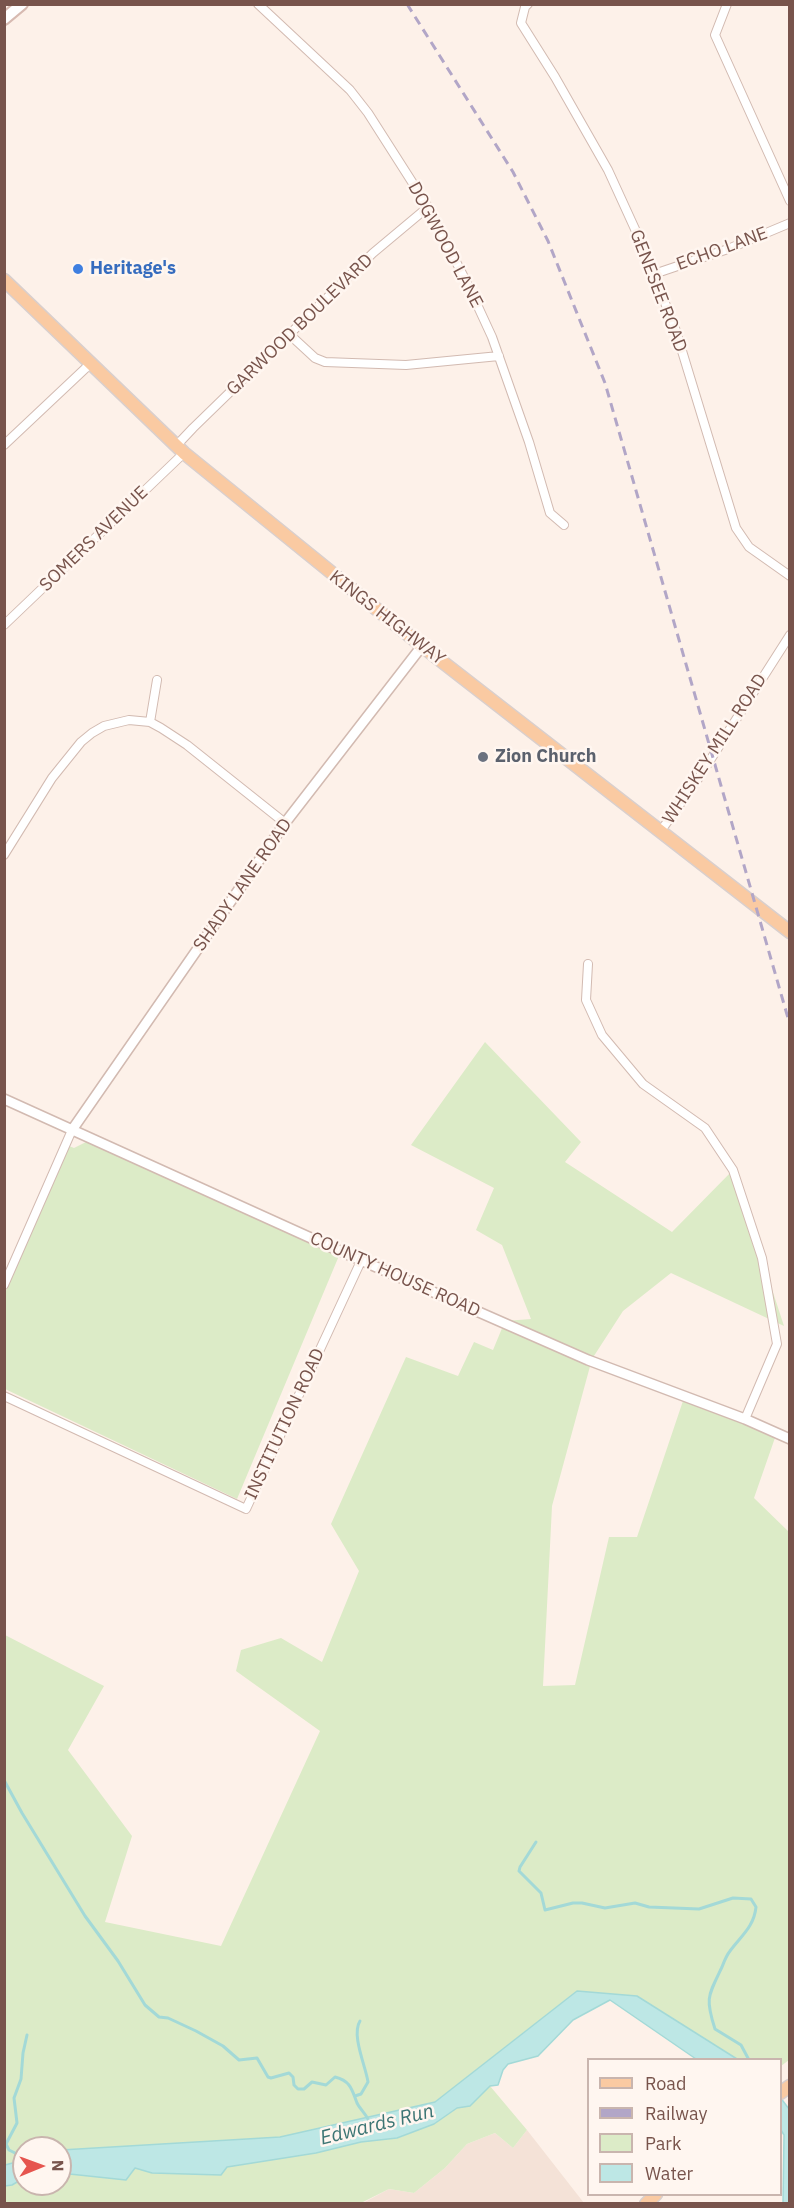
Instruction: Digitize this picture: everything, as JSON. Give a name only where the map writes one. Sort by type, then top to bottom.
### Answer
[{"type":"main road","points":[[4,19],[22,4]]},
{"type":"main road","name":"KINGS HIGHWAY","points":[[4,280],[180,450],[422,646],[789,933]]},
{"type":"street","name":"DOGWOOD LANE","points":[[258,4],[350,90],[368,113],[428,207],[468,285],[499,356],[529,442],[550,513],[564,525]]},
{"type":"street","name":"GENESEE ROAD","points":[[528,4],[521,23],[608,170],[654,274],[675,328],[736,528],[749,547],[789,576]]},
{"type":"street","points":[[727,4],[715,35],[789,201]]},
{"type":"street","name":"GARWOOD BOULEVARD","points":[[180,450],[193,428],[373,253],[428,207]]},
{"type":"street","name":"ECHO LANE","points":[[654,274],[728,249],[789,223]]},
{"type":"street","points":[[289,334],[315,358],[325,362],[406,365],[499,356]]},
{"type":"street","points":[[4,445],[90,364]]},
{"type":"street","name":"SOMERS AVENUE","points":[[4,625],[180,450]]},
{"type":"street","name":"WHISKEY MILL ROAD","points":[[660,832],[700,776],[789,635]]},
{"type":"street","name":"SHADY LANE ROAD","points":[[72,1130],[285,823],[422,646]]},
{"type":"street","points":[[150,722],[157,680]]},
{"type":"street","points":[[4,855],[52,778],[81,742],[92,733],[115,723],[129,720],[150,722],[187,745],[285,823]]},
{"type":"street","points":[[588,964],[586,1000],[602,1035],[643,1084],[705,1128],[733,1170],[762,1258],[777,1344],[745,1419]]},
{"type":"street","name":"COUNTY HOUSE ROAD","points":[[4,1098],[361,1261],[588,1360],[745,1419],[789,1439]]},
{"type":"street","points":[[4,1285],[72,1130]]},
{"type":"street","name":"INSTITUTION ROAD","points":[[4,1396],[246,1509],[361,1261]]},
{"type":"shaded area","points":[[527,2130],[584,2203],[361,2204],[389,2189],[414,2193],[445,2168],[467,2144],[495,2133],[513,2148]]},
{"type":"green space","points":[[485,1042],[581,1142],[565,1162],[672,1232],[733,1170],[784,1326],[671,1273],[623,1311],[592,1359],[552,1506],[543,1686],[575,1685],[609,1537],[637,1537],[685,1395],[777,1432],[754,1498],[789,1532],[789,2060],[782,2065],[782,2058],[735,2058],[637,1996],[577,1991],[435,2102],[280,2137],[72,2150],[72,2136],[12,2136],[12,2163],[5,2165],[5,1635],[104,1686],[68,1750],[132,1836],[105,1922],[221,1946],[320,1731],[236,1671],[241,1650],[281,1638],[322,1662],[359,1571],[331,1524],[406,1357],[458,1376],[474,1342],[493,1350],[505,1321],[531,1319],[502,1245],[476,1230],[494,1188],[411,1145]]},
{"type":"green space","points":[[90,1140],[341,1251],[237,1499],[5,1389],[5,1293],[69,1146],[74,1148]]},
{"type":"green space","points":[[490,2086],[527,2130],[513,2148],[495,2133],[467,2144],[445,2168],[414,2193],[389,2189],[361,2203],[5,2203],[4,2186],[12,2185],[12,2196],[72,2196],[72,2174],[135,2168],[152,2173],[227,2167],[316,2153],[361,2142],[398,2138],[434,2124],[457,2108],[470,2106]]},
{"type":"water","name":"Edwards Run","points":[[577,1991],[637,1996],[735,2058],[695,2058],[610,2000],[573,2020],[538,2056],[508,2064],[503,2070],[498,2085],[490,2086],[470,2106],[457,2108],[434,2124],[397,2138],[361,2142],[316,2153],[227,2167],[221,2175],[152,2173],[135,2168],[126,2180],[72,2174],[72,2149],[280,2137],[435,2102]]},
{"type":"water","points":[[782,2100],[789,2109],[789,2203],[783,2203],[784,2135],[782,2132]]},
{"type":"water","points":[[12,2163],[12,2185],[5,2186],[5,2165]]},
{"type":"waterway","name":"Edwards Run","points":[[4,1780],[85,1916],[118,1961],[145,2005],[159,2017],[168,2018],[223,2046],[239,2060],[257,2058],[268,2077],[289,2073],[298,2089],[304,2089],[312,2082],[326,2085],[335,2077],[344,2081],[350,2087],[369,2121]]},
{"type":"waterway","points":[[536,1842],[519,1871],[541,1893],[545,1910],[573,1903],[605,1908],[635,1903],[649,1907],[699,1909],[733,1898],[751,1899],[756,1907],[753,1920],[726,1957],[709,1997],[715,2029],[741,2045],[748,2058]]},
{"type":"waterway","points":[[355,2096],[361,2094],[368,2082],[358,2042],[360,2021]]},
{"type":"waterway","points":[[12,2152],[6,2144],[17,2123],[14,2098],[21,2079],[27,2035]]},
{"type":"railway","points":[[407,4],[513,172],[548,241],[605,383],[790,1025]]},
{"type":"place","name":"Heritage's","points":[[78,269]]},
{"type":"place","name":"Zion Church","points":[[483,757]]}]
